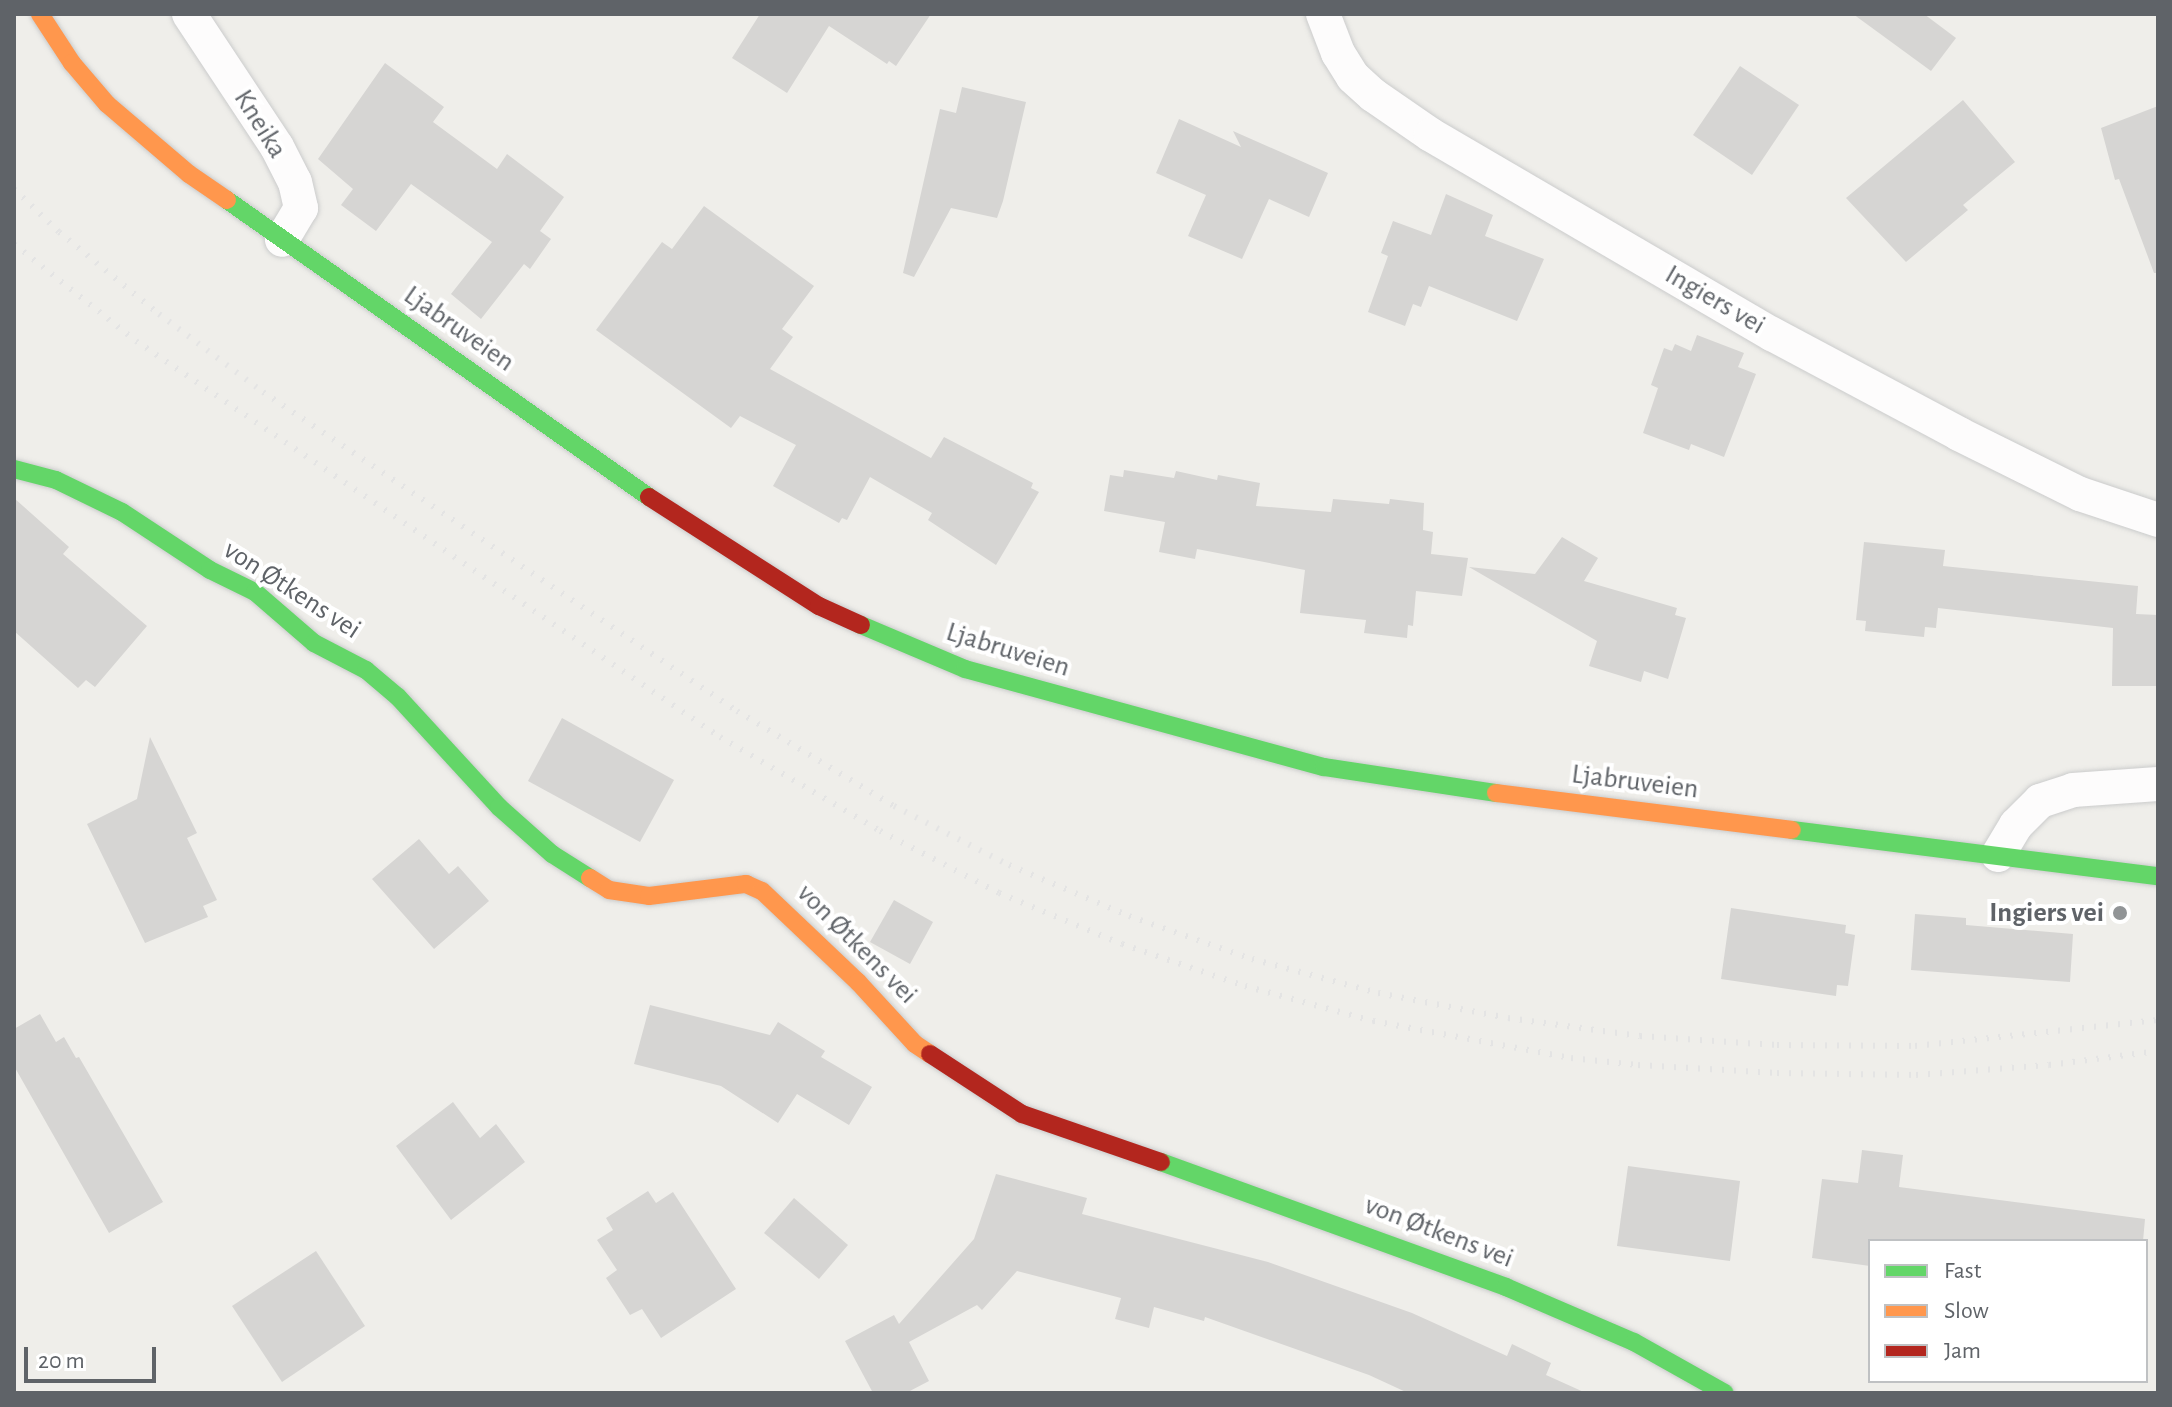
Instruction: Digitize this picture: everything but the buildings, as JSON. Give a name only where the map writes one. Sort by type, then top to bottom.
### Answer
[{"type":"street","name":"Ljabruveien","points":[[40,14],[87,83],[127,122],[189,174],[282,240],[754,568],[863,627],[965,669],[1324,767],[1458,788],[2158,876]]},
{"type":"street","name":"Kneika","points":[[189,14],[277,147],[295,182],[301,208],[282,240]]},
{"type":"street","name":"Ingiers vei","points":[[1323,14],[1338,53],[1353,77],[1373,95],[1431,135],[1772,334],[1959,434],[2080,494],[2158,520]]},
{"type":"street","name":"von Øtkens vei","points":[[14,469],[56,480],[122,512],[210,570],[255,592],[314,643],[366,670],[398,697],[499,807],[552,854],[609,890],[649,896],[746,884],[762,891],[848,972],[915,1044],[962,1078],[1022,1114],[1392,1243],[1506,1287],[1634,1342],[1686,1374],[1725,1393]]},
{"type":"street","points":[[1998,855],[2016,825],[2040,801],[2073,790],[2158,784]]},
{"type":"railway","points":[[14,189],[59,232],[159,314],[263,392],[737,711],[894,806],[1009,865],[1129,916],[1252,959],[1378,993],[1508,1018],[1640,1036],[1777,1045],[1915,1046],[2158,1020]]},
{"type":"railway","points":[[14,244],[136,341],[720,737],[880,831],[999,893],[1122,944],[1245,986],[1373,1021],[1571,1058],[1638,1065],[1777,1073],[1916,1075],[2049,1065],[2158,1051]]},
{"type":"traffic: fast","points":[[227,200],[649,497]]},
{"type":"traffic: fast","points":[[14,469],[56,480],[122,512],[210,570],[255,592],[314,643],[366,670],[398,697],[499,807],[552,854],[590,878]]},
{"type":"traffic: fast","points":[[861,625],[965,669],[1324,767],[1496,793]]},
{"type":"traffic: fast","points":[[1792,830],[2158,876]]},
{"type":"traffic: fast","points":[[1161,1162],[1506,1287],[1634,1342],[1725,1393]]},
{"type":"traffic: slow","points":[[40,14],[72,63],[107,104],[189,174],[227,200]]},
{"type":"traffic: slow","points":[[1496,793],[1792,830]]},
{"type":"traffic: slow","points":[[590,878],[609,890],[649,896],[746,884],[762,891],[858,982],[915,1044],[930,1054]]},
{"type":"traffic: jam","points":[[649,497],[819,606],[861,625]]},
{"type":"traffic: jam","points":[[930,1054],[1022,1114],[1161,1162]]},
{"type":"place","name":"Ingiers vei","points":[[2120,913]]}]
